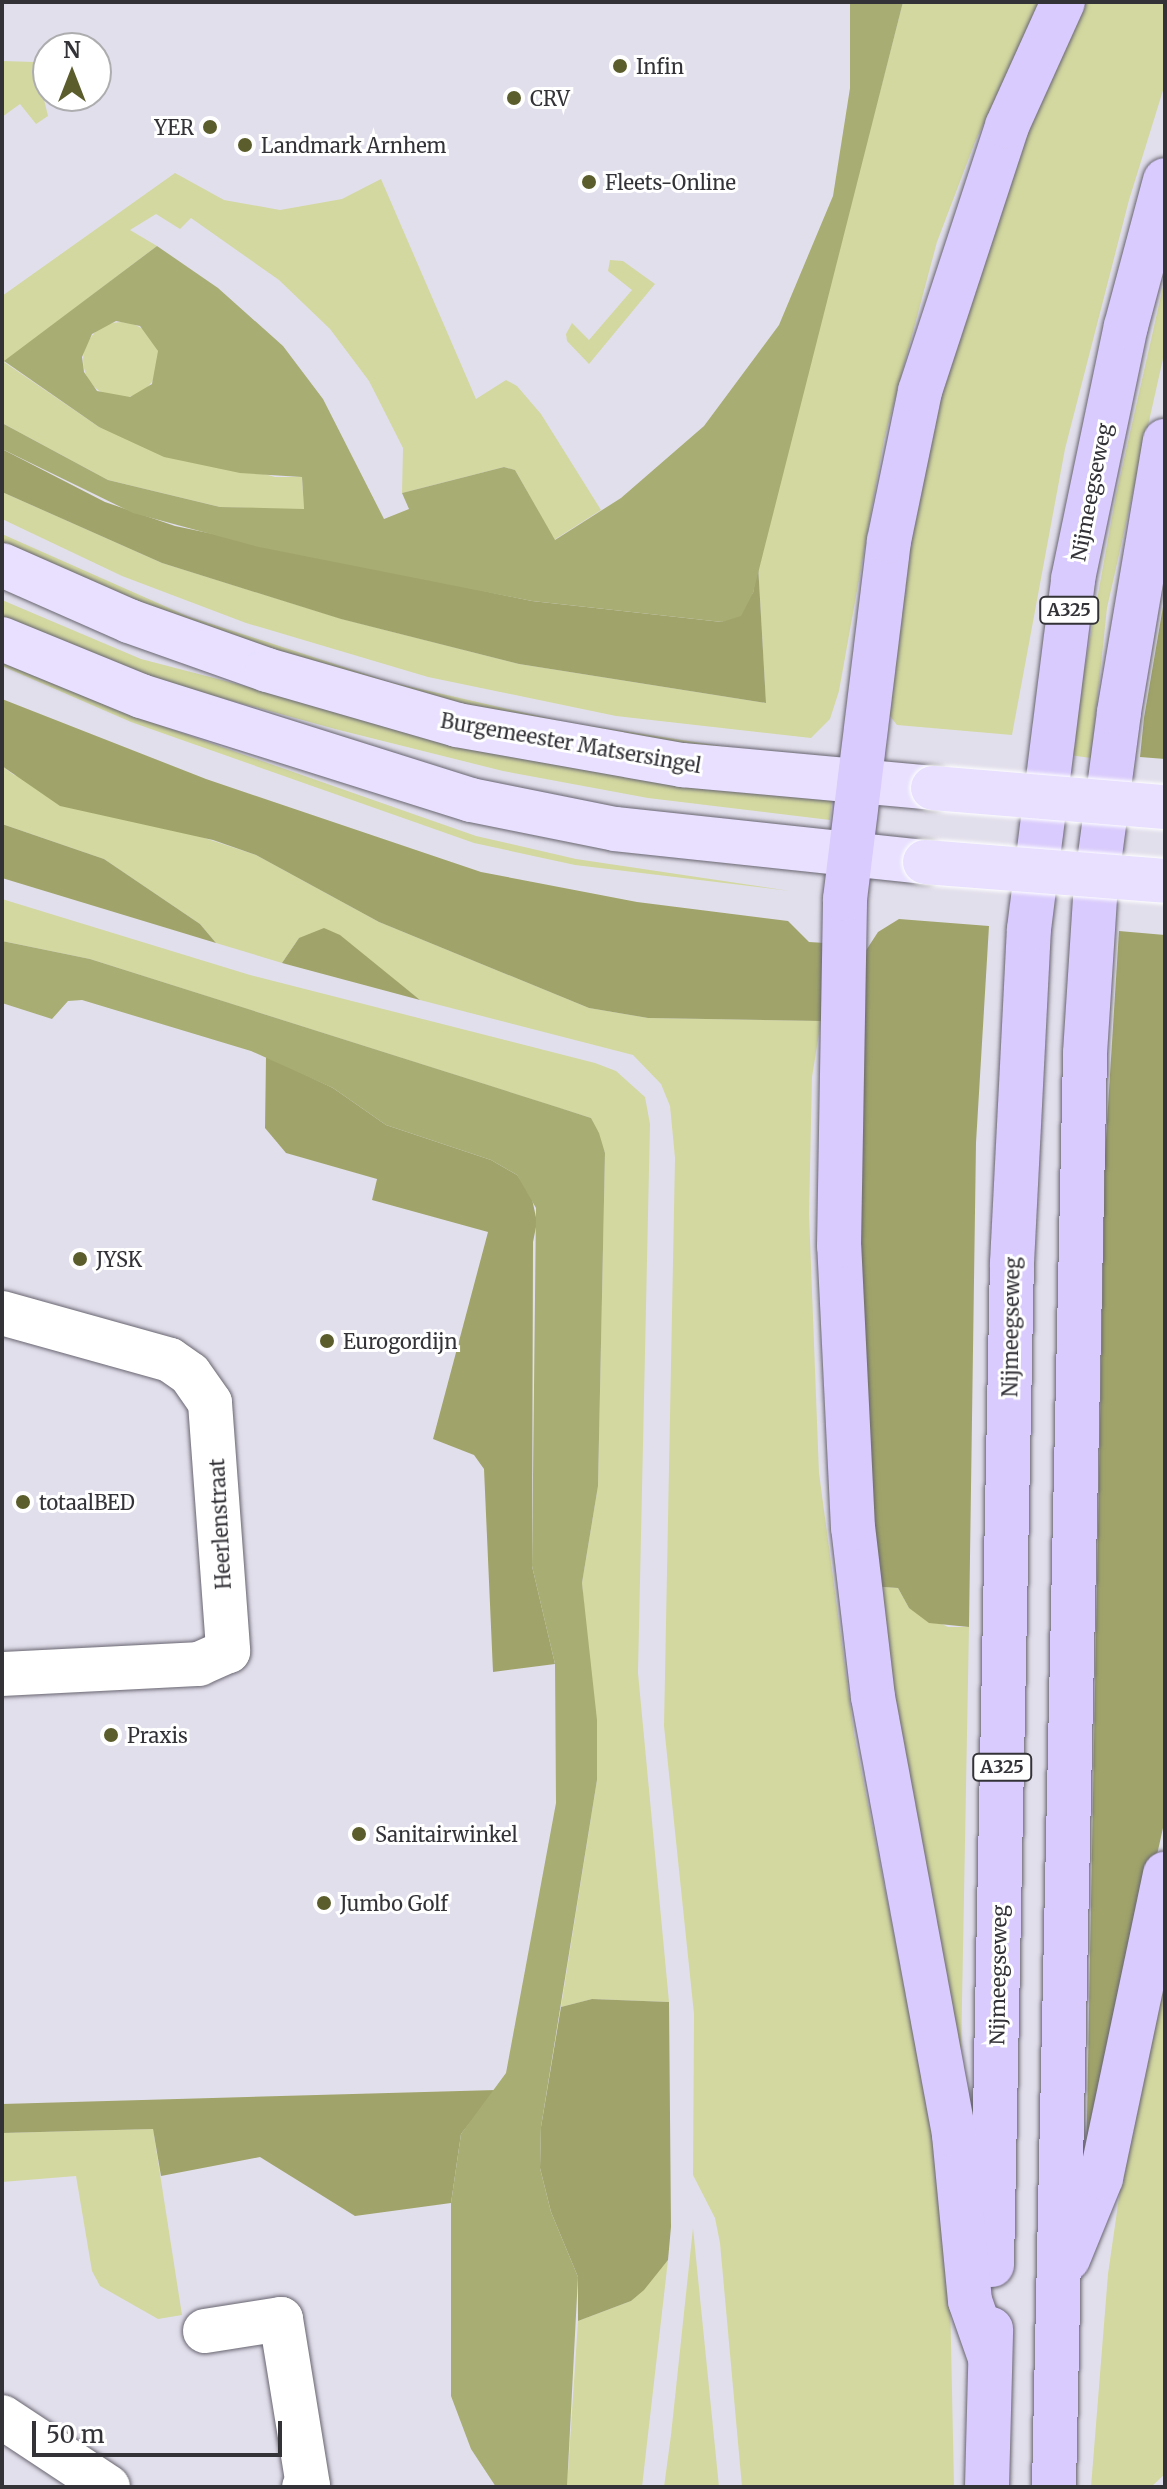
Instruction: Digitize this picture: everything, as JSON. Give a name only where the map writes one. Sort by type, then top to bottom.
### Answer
[{"type":"highway","name":"A325","points":[[990,2358],[970,2301],[954,2134],[873,1697],[853,1528],[839,1246],[848,856],[889,541],[920,391],[1002,140],[1063,2]]},
{"type":"highway","name":"Nijmeegseweg","points":[[987,2487],[1012,1263],[1029,929],[1073,579],[1126,326],[1165,180]]},
{"type":"highway","points":[[1054,2487],[1085,1053],[1096,885],[1112,759],[1165,441]]},
{"type":"highway","points":[[1058,2284],[1101,2178],[1165,1874]]},
{"type":"main road","name":"Burgemeester Matsersingel","points":[[2,565],[129,621],[267,670],[457,725],[682,765],[1165,807]]},
{"type":"main road","points":[[2,639],[141,696],[471,800],[615,829],[848,856],[1165,881]]},
{"type":"street","name":"Heerlenstraat","points":[[2,1313],[170,1360],[190,1374],[210,1403],[228,1651],[199,1664],[2,1674]]},
{"type":"street","points":[[205,2331],[281,2319],[308,2486],[304,2487]]},
{"type":"street","points":[[2,2417],[108,2487]]},
{"type":"shaded area","points":[[850,2],[903,2],[753,593],[741,616],[722,622],[532,601],[259,547],[133,513],[2,449],[2,423],[108,480],[220,507],[304,509],[302,477],[240,473],[164,457],[99,427],[4,361],[157,246],[218,288],[283,346],[323,399],[384,519],[409,509],[402,493],[504,467],[515,470],[555,540],[621,498],[704,426],[779,325],[833,196],[850,88]],"holes":[[[116,321],[140,326],[158,351],[152,384],[130,397],[97,391],[84,372],[82,357],[92,334]]]},
{"type":"shaded area","points":[[903,2],[1042,2],[975,142],[937,242],[884,440],[839,691],[830,719],[811,738],[616,716],[428,677],[246,623],[122,576],[2,519],[2,492],[162,563],[342,619],[519,664],[766,703],[758,564]]},
{"type":"shaded area","points":[[1082,2],[1165,2],[1165,84],[1129,200],[1065,449],[1012,735],[897,725],[886,711],[903,527],[979,236]]},
{"type":"shaded area","points":[[2,61],[32,62],[32,112],[47,112],[48,116],[36,124],[20,104],[2,117]]},
{"type":"shaded area","points":[[175,173],[224,200],[280,210],[342,199],[381,179],[476,399],[506,380],[517,386],[541,414],[601,510],[554,540],[515,470],[504,467],[402,493],[403,448],[369,381],[330,329],[279,280],[191,218],[180,229],[156,214],[130,230],[157,246],[4,362],[99,427],[275,477],[302,477],[304,510],[220,507],[108,480],[2,423],[2,296]]},
{"type":"shaded area","points":[[610,260],[623,261],[655,284],[589,364],[567,341],[566,334],[572,323],[589,340],[632,290],[608,271]]},
{"type":"shaded area","points":[[1165,278],[1165,350],[1107,608],[1091,758],[1069,755],[1116,495]]},
{"type":"shaded area","points":[[114,322],[128,322],[142,328],[153,339],[159,360],[157,375],[148,387],[136,396],[114,398],[100,392],[89,381],[83,367],[83,353],[89,339],[100,328]]},
{"type":"shaded area","points":[[2,449],[105,502],[175,526],[532,601],[722,622],[753,593],[758,564],[766,703],[519,664],[341,619],[162,563],[2,492]]},
{"type":"shaded area","points":[[2,534],[187,616],[390,682],[565,722],[747,750],[675,744],[461,706],[210,631],[31,557],[2,543]]},
{"type":"shaded area","points":[[1165,595],[1165,759],[1140,757]]},
{"type":"shaded area","points":[[2,600],[141,659],[290,698],[832,796],[830,820],[648,798],[503,771],[335,729],[145,677],[2,619]]},
{"type":"shaded area","points":[[2,658],[142,719],[476,836],[576,859],[790,891],[575,865],[474,843],[131,722],[2,666]]},
{"type":"shaded area","points":[[2,699],[206,779],[481,872],[637,902],[788,921],[809,942],[825,943],[821,1021],[648,1018],[589,1008],[379,922],[256,855],[213,840],[60,806],[2,766]]},
{"type":"shaded area","points":[[2,766],[14,775],[256,855],[379,922],[589,1008],[648,1018],[821,1021],[812,1077],[809,1214],[819,1473],[854,1734],[933,2131],[950,2295],[954,2487],[742,2487],[720,2243],[715,2218],[693,2175],[694,2014],[664,1726],[675,1158],[670,1106],[661,1084],[633,1055],[420,1000],[372,963],[299,938],[282,963],[216,943],[200,924],[104,859],[2,824]]},
{"type":"shaded area","points":[[2,824],[104,859],[200,924],[216,943],[2,878]]},
{"type":"shaded area","points":[[2,899],[250,975],[595,1063],[616,1071],[645,1097],[650,1124],[638,1673],[669,2002],[592,1999],[561,2007],[597,1780],[582,1583],[598,1486],[605,1153],[591,1118],[90,959],[2,941]]},
{"type":"shaded area","points":[[899,919],[989,926],[976,1143],[969,1627],[929,1623],[909,1608],[898,1588],[869,1586],[850,1029],[865,952],[878,932]]},
{"type":"shaded area","points":[[324,928],[340,935],[420,1000],[282,963],[299,938]]},
{"type":"shaded area","points":[[1119,931],[1165,935],[1165,1819],[1086,2173],[1105,1155]]},
{"type":"shaded area","points":[[2,941],[90,959],[557,1107],[591,1118],[599,1133],[605,1153],[598,1486],[582,1583],[597,1720],[597,1780],[541,2127],[540,2168],[551,2212],[578,2277],[567,2487],[496,2487],[471,2449],[451,2396],[451,2203],[461,2134],[506,2073],[556,1803],[555,1664],[532,1566],[536,1208],[517,1175],[491,1160],[386,1125],[333,1088],[251,1051],[82,1000],[68,1001],[52,1019],[2,1003]]},
{"type":"shaded area","points":[[266,1056],[333,1088],[386,1125],[491,1160],[517,1175],[531,1194],[537,1222],[533,1242],[532,1566],[555,1664],[493,1672],[484,1469],[474,1455],[433,1439],[488,1232],[372,1200],[377,1179],[286,1153],[265,1128]]},
{"type":"shaded area","points":[[869,1586],[898,1588],[909,1608],[948,1627],[969,1627],[960,2111]]},
{"type":"shaded area","points":[[1165,1976],[1165,2474],[1151,2487],[1091,2487],[1108,2274],[1127,2142]]},
{"type":"shaded area","points":[[592,1999],[669,2002],[671,2227],[668,2260],[644,2290],[631,2301],[578,2321],[578,2277],[551,2212],[540,2168],[541,2127],[561,2007]]},
{"type":"shaded area","points":[[496,2090],[461,2134],[451,2203],[355,2216],[260,2157],[161,2176],[153,2129],[2,2133],[2,2104]]},
{"type":"shaded area","points":[[153,2129],[182,2315],[158,2319],[100,2286],[92,2271],[76,2176],[2,2182],[2,2133]]},
{"type":"shaded area","points":[[693,2228],[719,2487],[664,2487],[671,2435]]},
{"type":"shaded area","points":[[668,2260],[642,2487],[567,2487],[578,2321],[631,2301]]},
{"type":"place","name":"Infin","points":[[620,66]]},
{"type":"place","name":"CRV","points":[[514,98]]},
{"type":"place","name":"YER","points":[[210,127]]},
{"type":"place","name":"Landmark Arnhem","points":[[245,145]]},
{"type":"place","name":"Fleets-Online","points":[[589,182]]},
{"type":"place","name":"JYSK","points":[[80,1259]]},
{"type":"place","name":"Eurogordijn","points":[[327,1341]]},
{"type":"place","name":"totaalBED","points":[[23,1502]]},
{"type":"place","name":"Praxis","points":[[111,1735]]},
{"type":"place","name":"Sanitairwinkel","points":[[359,1834]]},
{"type":"place","name":"Jumbo Golf","points":[[324,1903]]}]
